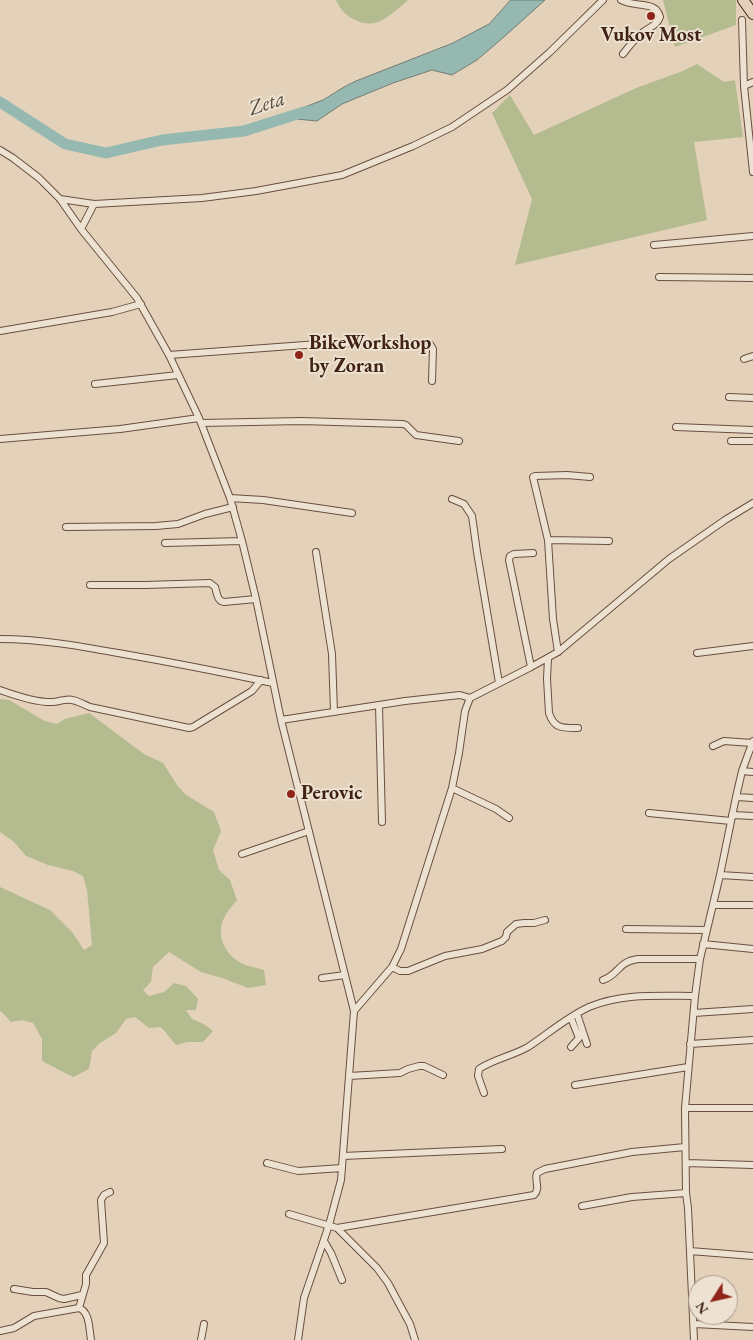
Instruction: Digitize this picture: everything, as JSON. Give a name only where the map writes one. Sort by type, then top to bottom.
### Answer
[{"type":"main road","points":[[743,0],[753,14]]},
{"type":"street","points":[[60,198],[94,204],[202,198],[266,189],[351,171],[413,146],[452,127],[507,90],[550,52],[603,0]]},
{"type":"street","points":[[621,0],[630,3],[641,1],[652,3],[657,8],[660,17],[659,21],[644,32],[623,54]]},
{"type":"street","points":[[742,20],[744,86],[753,172]]},
{"type":"street","points":[[744,86],[753,82]]},
{"type":"street","points":[[0,150],[39,178],[60,198],[81,229],[141,304],[169,355],[200,421],[230,498],[242,540],[281,720],[354,1011],[341,1180],[324,1241],[304,1298],[298,1340]]},
{"type":"street","points":[[81,229],[94,204]]},
{"type":"street","points":[[654,245],[753,236]]},
{"type":"street","points":[[659,277],[753,278]]},
{"type":"street","points":[[0,330],[95,316],[141,304]]},
{"type":"street","points":[[169,355],[332,343],[430,344],[433,349],[432,381]]},
{"type":"street","points":[[744,359],[753,356]]},
{"type":"street","points":[[95,384],[178,375]]},
{"type":"street","points":[[729,397],[753,398]]},
{"type":"street","points":[[0,440],[200,421],[301,421],[403,424],[416,435],[459,441]]},
{"type":"street","points":[[676,427],[753,430]]},
{"type":"street","points":[[731,440],[753,441]]},
{"type":"street","points":[[558,652],[553,619],[548,540],[533,477],[567,475],[590,477]]},
{"type":"street","points":[[230,498],[263,500],[352,513]]},
{"type":"street","points":[[452,499],[464,504],[472,516],[500,683]]},
{"type":"street","points":[[354,1011],[392,967],[401,949],[452,788],[460,753],[465,711],[470,698],[558,652],[669,559],[753,502]]},
{"type":"street","points":[[66,527],[178,524],[205,514],[233,507]]},
{"type":"street","points":[[165,543],[242,540]]},
{"type":"street","points":[[548,540],[609,541]]},
{"type":"street","points":[[316,552],[332,654],[334,712]]},
{"type":"street","points":[[531,667],[509,560],[510,556],[514,554],[533,553]]},
{"type":"street","points":[[90,585],[210,583],[215,587],[220,602],[256,599]]},
{"type":"street","points":[[0,639],[63,643],[161,660],[273,683]]},
{"type":"street","points":[[697,653],[753,646]]},
{"type":"street","points":[[548,658],[550,718],[558,726],[578,728]]},
{"type":"street","points":[[0,690],[18,697],[47,702],[67,699],[75,700],[90,707],[189,728],[252,691],[261,680]]},
{"type":"street","points":[[281,720],[379,704],[460,695],[470,698]]},
{"type":"street","points":[[379,704],[382,822]]},
{"type":"street","points":[[691,1275],[686,1193],[685,1108],[694,996],[703,944],[736,797],[742,771],[752,742],[724,742],[713,746]]},
{"type":"street","points":[[742,771],[753,772]]},
{"type":"street","points":[[452,788],[496,809],[509,818]]},
{"type":"street","points":[[736,797],[753,798]]},
{"type":"street","points":[[649,813],[732,818],[753,816]]},
{"type":"street","points":[[242,854],[309,831]]},
{"type":"street","points":[[720,875],[753,877]]},
{"type":"street","points":[[713,904],[753,905]]},
{"type":"street","points":[[392,967],[400,971],[408,971],[445,956],[482,949],[502,942],[507,932],[516,924],[545,920]]},
{"type":"street","points":[[626,929],[707,930]]},
{"type":"street","points":[[703,944],[753,948]]},
{"type":"street","points":[[603,980],[611,977],[622,964],[630,960],[700,959]]},
{"type":"street","points":[[322,978],[345,975]]},
{"type":"street","points":[[484,1093],[478,1076],[479,1069],[487,1063],[528,1047],[550,1030],[588,1008],[616,998],[694,996]]},
{"type":"street","points":[[694,1013],[753,1010]]},
{"type":"street","points":[[577,1014],[587,1044]]},
{"type":"street","points":[[570,1047],[579,1038],[571,1018]]},
{"type":"street","points":[[690,1044],[753,1040]]},
{"type":"street","points":[[349,1076],[400,1073],[419,1066],[424,1066],[442,1075]]},
{"type":"street","points":[[575,1085],[688,1067]]},
{"type":"street","points":[[685,1108],[753,1108]]},
{"type":"street","points":[[337,1228],[534,1195],[538,1187],[537,1173],[545,1169],[632,1152],[685,1147]]},
{"type":"street","points":[[343,1156],[502,1149]]},
{"type":"street","points":[[267,1163],[298,1171],[342,1168]]},
{"type":"street","points":[[686,1163],[753,1164]]},
{"type":"street","points":[[79,1308],[86,1284],[86,1275],[104,1243],[101,1200],[104,1195],[110,1192]]},
{"type":"street","points":[[582,1206],[632,1197],[686,1193]]},
{"type":"street","points":[[289,1214],[337,1228],[377,1268],[410,1324],[415,1340]]},
{"type":"street","points":[[324,1241],[342,1280]]},
{"type":"street","points":[[690,1251],[753,1256]]},
{"type":"street","points":[[14,1289],[46,1292],[64,1299],[82,1295]]},
{"type":"street","points":[[0,1331],[14,1328],[34,1316],[79,1308],[83,1309],[86,1315],[91,1340]]},
{"type":"street","points":[[201,1340],[204,1324]]},
{"type":"street","points":[[694,1325],[694,1340]]},
{"type":"street","points":[[714,1325],[753,1327]]},
{"type":"green space","points":[[336,0],[408,0],[384,19],[377,22],[363,23],[349,16],[341,9]]},
{"type":"green space","points":[[663,0],[736,0],[736,25],[675,47]]},
{"type":"green space","points":[[697,64],[724,82],[735,80],[743,137],[694,142],[707,220],[515,265],[532,199],[492,113],[510,95],[534,135],[636,88]]},
{"type":"green space","points":[[0,699],[9,700],[45,721],[57,724],[65,719],[89,713],[144,754],[163,763],[186,795],[214,812],[221,831],[213,850],[219,870],[230,880],[237,900],[226,914],[222,923],[221,936],[229,953],[239,962],[264,970],[266,985],[248,988],[201,972],[169,952],[153,967],[151,982],[143,990],[149,996],[164,992],[174,983],[186,986],[198,999],[196,1010],[186,1010],[192,1019],[204,1024],[213,1031],[203,1042],[187,1042],[176,1045],[161,1027],[149,1028],[135,1017],[126,1019],[116,1033],[100,1043],[92,1051],[89,1069],[73,1077],[42,1061],[42,1039],[33,1023],[22,1020],[11,1022],[0,1011],[0,887],[50,910],[72,932],[84,950],[92,945],[87,890],[83,876],[26,856],[14,842],[0,832]]},
{"type":"water","points":[[511,0],[545,0],[477,60],[452,75],[432,70],[393,83],[342,104],[317,121],[296,119],[292,116],[292,112],[323,100],[356,81],[453,43],[489,24]]},
{"type":"waterway","name":"Zeta","points":[[0,102],[65,144],[106,153],[162,140],[244,131],[307,111]]},
{"type":"place","name":"Vukov Most","points":[[651,16]]},
{"type":"place","name":"BikeWorkshop by Zoran","points":[[299,355]]},
{"type":"place","name":"Perovic","points":[[291,794]]}]
